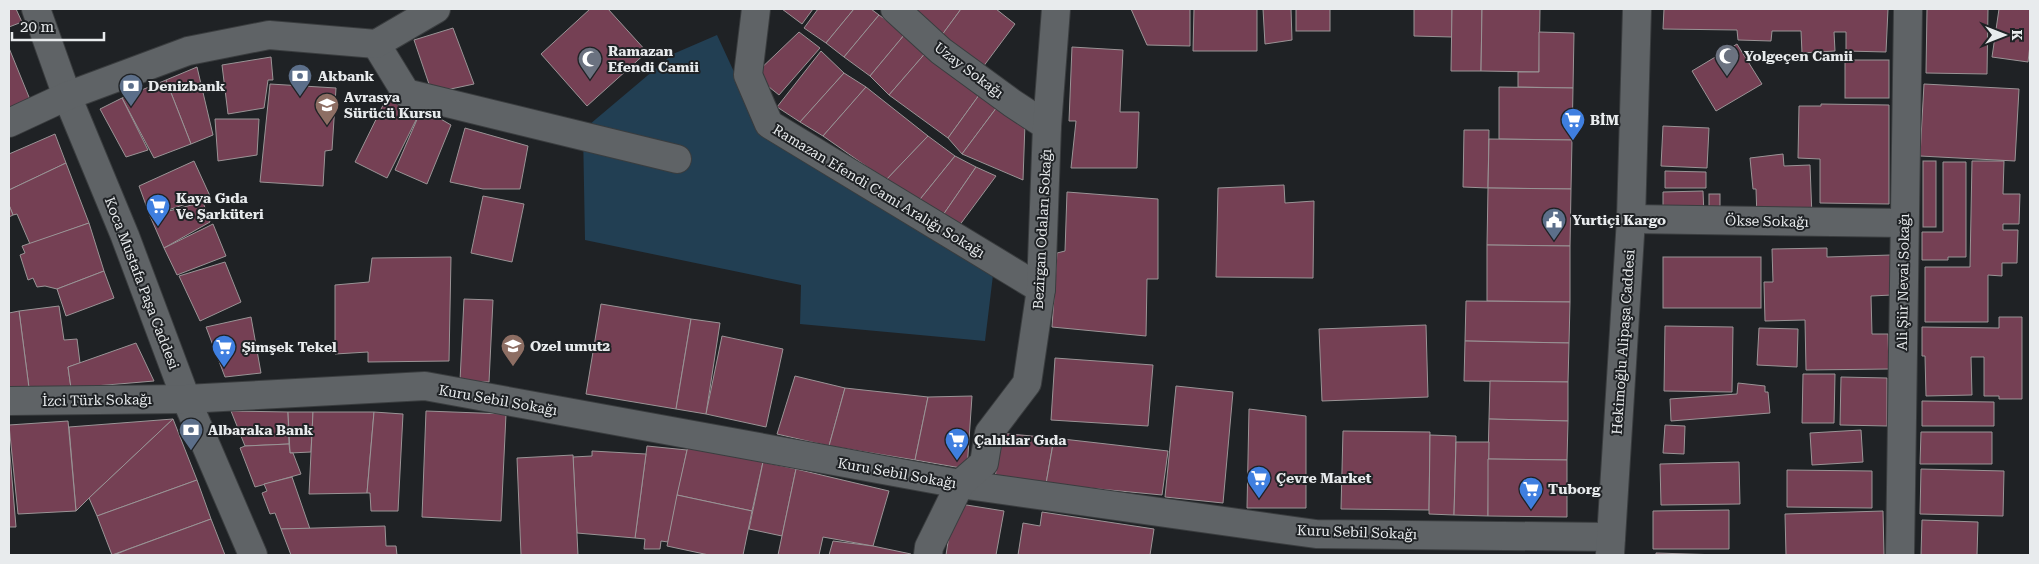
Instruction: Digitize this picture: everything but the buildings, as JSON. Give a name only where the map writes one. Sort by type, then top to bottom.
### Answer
[{"type":"street","name":"Koca Mustafa Paşa Caddesi","points":[[38,9],[67,96],[125,236],[186,399],[253,555]]},
{"type":"street","points":[[9,123],[67,96],[188,51],[269,35],[376,44],[436,9]]},
{"type":"street","name":"Ramazan Efendi Cami Aralığı Sokağı","points":[[756,9],[748,75],[769,124],[1041,289]]},
{"type":"street","name":"Uzay Sokağı","points":[[895,9],[940,51],[1012,103],[1048,126]]},
{"type":"street","name":"Bezirgan Odaları Sokağı","points":[[960,484],[984,463],[989,433],[1027,383],[1041,289],[1048,126],[1056,9]]},
{"type":"street","name":"Hekimoğlu Alipaşa Caddesi","points":[[1610,546],[1631,218],[1636,9]]},
{"type":"street","name":"Ali Şiir Nevai Sokağı","points":[[1900,555],[1908,9]]},
{"type":"street","points":[[376,44],[406,92],[677,159]]},
{"type":"street","name":"Ökse Sokağı","points":[[1631,218],[1904,223]]},
{"type":"street","name":"Kuru Sebil Sokağı","points":[[186,399],[425,386],[960,484],[1315,544],[1610,546]]},
{"type":"street","name":"İzci Türk Sokağı","points":[[9,401],[186,399]]},
{"type":"street","points":[[928,555],[929,547],[960,484]]},
{"type":"shaded area","points":[[717,35],[759,126],[994,267],[985,341],[800,324],[801,285],[585,240],[583,130],[673,54]]},
{"type":"place","name":"Yolgeçen Camii","points":[[1727,77]]},
{"type":"place","name":"Ramazan Efendi Camii","points":[[590,80]]},
{"type":"place","name":"Akbank","points":[[300,97]]},
{"type":"place","name":"Denizbank","points":[[131,107]]},
{"type":"place","name":"Avrasya Sürücü Kursu","points":[[327,126]]},
{"type":"place","name":"BİM","points":[[1573,141]]},
{"type":"place","name":"Kaya Gıda Ve Şarküteri","points":[[158,227]]},
{"type":"place","name":"Yurtiçi Kargo","points":[[1554,241]]},
{"type":"place","name":"Ozel umut2","points":[[513,367]]},
{"type":"place","name":"Şimşek Tekel","points":[[224,368]]},
{"type":"place","name":"Albaraka Bank","points":[[191,451]]},
{"type":"place","name":"Çalıklar Gıda","points":[[957,461]]},
{"type":"place","name":"Çevre Market","points":[[1259,499]]},
{"type":"place","name":"Tuborg","points":[[1531,510]]}]
